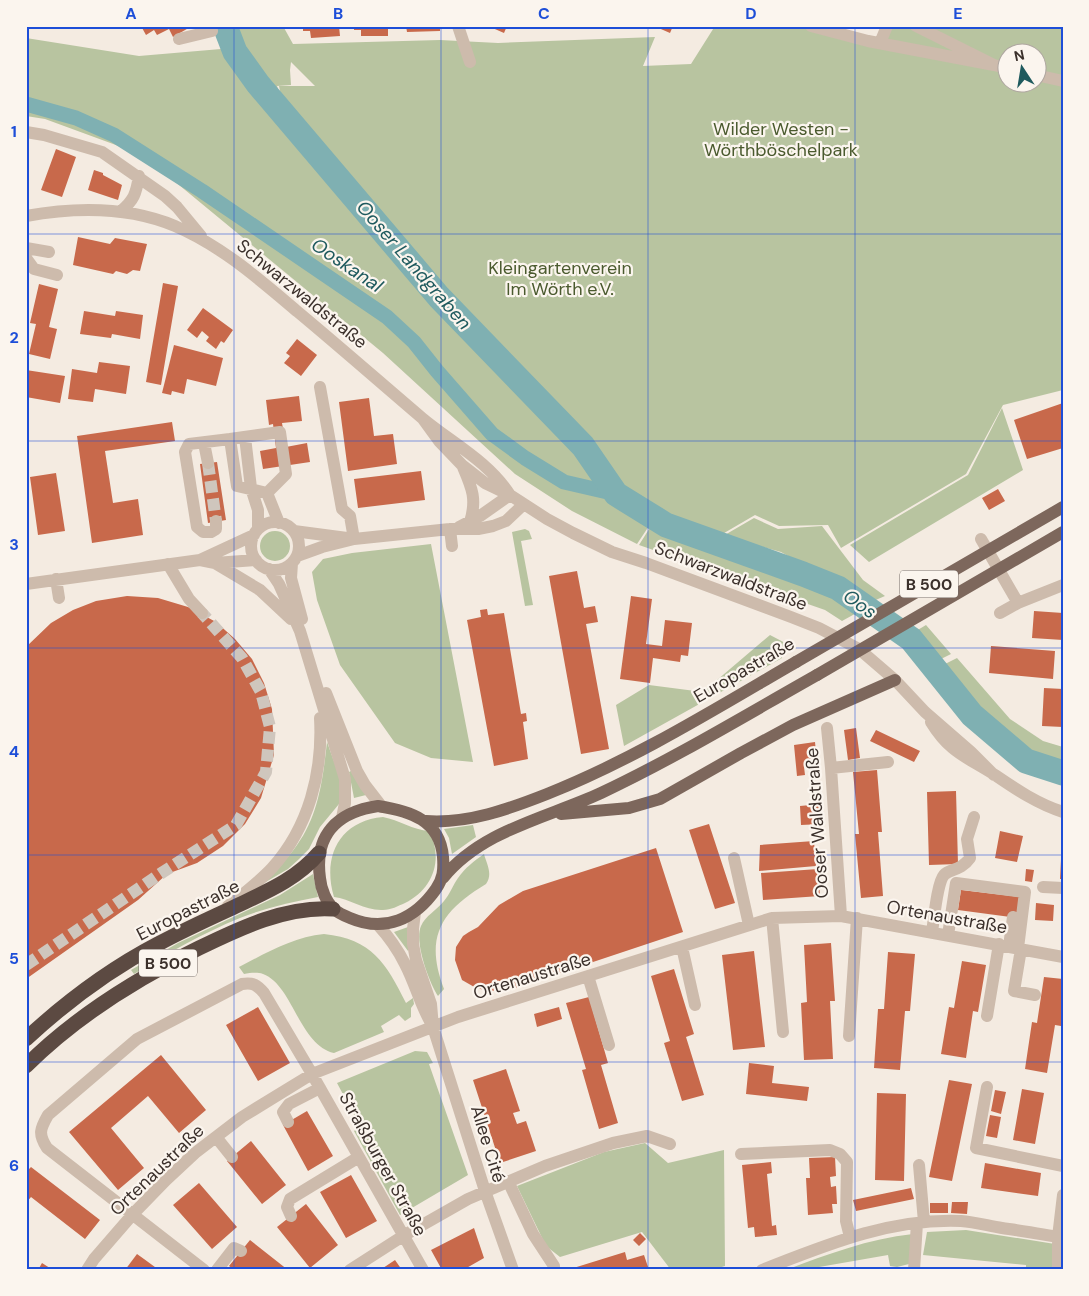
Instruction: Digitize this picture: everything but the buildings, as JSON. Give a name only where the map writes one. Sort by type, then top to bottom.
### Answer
[{"type":"highway","name":"Europastraße","points":[[26,1039],[69,1002],[126,963],[157,944],[291,878],[309,864],[319,853]]},
{"type":"highway","name":"B 500","points":[[26,1066],[108,1000],[166,964],[229,933],[251,925],[285,914],[309,909],[333,909]]},
{"type":"main road","name":"Europastraße","points":[[426,821],[454,821],[515,806],[560,789],[647,748],[1063,507]]},
{"type":"main road","name":"B 500","points":[[426,821],[398,809],[382,807],[361,808],[342,818],[328,832],[319,853],[320,884],[325,898],[333,909],[359,922],[378,925],[404,918],[415,912],[428,900],[454,864],[482,844],[508,831],[601,793],[656,765],[817,675],[1063,532]]},
{"type":"main road","points":[[546,816],[629,808],[660,799],[793,725],[894,680]]},
{"type":"main road","points":[[426,821],[434,829],[440,840],[443,853],[443,878]]},
{"type":"street","points":[[180,39],[212,32],[211,26]]},
{"type":"street","points":[[458,26],[470,62]]},
{"type":"street","points":[[811,26],[880,43],[996,65]]},
{"type":"street","points":[[880,43],[887,26]]},
{"type":"street","points":[[916,26],[996,64]]},
{"type":"street","points":[[1046,77],[1063,81]]},
{"type":"street","points":[[26,132],[44,135],[102,152],[139,176],[165,196],[177,207],[204,240]]},
{"type":"street","points":[[122,212],[132,201],[137,189],[139,176]]},
{"type":"street","name":"Schwarzwaldstraße","points":[[26,216],[84,208],[122,212],[150,217],[204,240],[239,262],[423,419],[493,473],[510,495]]},
{"type":"street","points":[[26,248],[48,252]]},
{"type":"street","points":[[26,258],[34,269],[57,275]]},
{"type":"street","points":[[320,387],[342,510],[350,516],[354,539]]},
{"type":"street","name":"Schwarzwaldstraße","points":[[423,419],[439,441],[462,465],[485,483],[510,495],[573,533],[612,552],[819,628],[859,649],[894,680],[925,712],[972,752],[994,775],[1048,808],[1063,812]]},
{"type":"street","points":[[216,521],[216,529],[211,532],[203,532],[197,527],[185,452],[189,444],[280,432],[286,474],[267,493]]},
{"type":"street","points":[[245,437],[251,488],[258,510],[256,532],[252,545],[256,560]]},
{"type":"street","points":[[230,438],[237,486],[267,493]]},
{"type":"street","points":[[204,443],[208,463]]},
{"type":"street","points":[[462,465],[474,495],[470,522]]},
{"type":"street","points":[[267,493],[279,522]]},
{"type":"street","points":[[450,529],[470,522],[510,495]]},
{"type":"street","points":[[269,569],[281,569],[294,560],[322,547],[354,539],[450,529],[478,529],[493,526],[506,521],[524,504]]},
{"type":"street","points":[[200,560],[272,522],[279,522],[294,531],[299,543],[291,578],[321,681],[357,771],[382,807]]},
{"type":"street","points":[[450,529],[452,546]]},
{"type":"street","points":[[294,531],[354,539]]},
{"type":"street","points":[[981,539],[1018,603]]},
{"type":"street","points":[[26,584],[200,560],[215,563],[256,560],[269,569],[279,584],[300,631],[345,779],[345,803],[342,818]]},
{"type":"street","points":[[215,563],[260,590],[287,614],[300,631]]},
{"type":"street","points":[[168,564],[189,599],[202,613]]},
{"type":"street","points":[[56,579],[59,598]]},
{"type":"street","points":[[1000,613],[1018,603],[1063,586]]},
{"type":"street","points":[[218,914],[272,868],[294,838],[306,813],[319,769],[321,732],[319,695]]},
{"type":"street","name":"Ooser Waldstraße","points":[[827,728],[832,768],[841,916]]},
{"type":"street","points":[[832,768],[888,762]]},
{"type":"street","points":[[932,932],[940,882],[945,873],[965,865],[970,858],[967,839],[974,817]]},
{"type":"street","points":[[734,858],[748,925]]},
{"type":"street","points":[[948,935],[956,883],[1025,892],[1012,947],[987,1016]]},
{"type":"street","points":[[1043,887],[1063,888]]},
{"type":"street","name":"Allee Cité","points":[[415,912],[413,944],[416,960],[432,1004],[434,1027],[485,1191],[513,1270]]},
{"type":"street","name":"Ortenaustraße","points":[[87,1270],[94,1259],[133,1214],[195,1153],[242,1117],[312,1074],[458,1017],[772,918],[841,916],[857,918],[1063,957]]},
{"type":"street","points":[[1013,917],[1014,991],[1035,995]]},
{"type":"street","points":[[772,918],[783,1032]]},
{"type":"street","points":[[849,1036],[857,918]]},
{"type":"street","name":"Allee Cité","points":[[378,925],[390,938],[406,966],[421,1006],[434,1027]]},
{"type":"street","points":[[682,947],[695,1005]]},
{"type":"street","points":[[588,976],[609,1045]]},
{"type":"street","name":"Straßburger Straße","points":[[133,1214],[47,1148],[42,1140],[41,1127],[48,1115],[137,1039],[242,984],[251,982],[264,993],[423,1270]]},
{"type":"street","points":[[288,1122],[283,1112],[290,1104],[320,1088]]},
{"type":"street","points":[[987,1088],[976,1148],[1063,1166]]},
{"type":"street","points":[[350,1270],[403,1236],[485,1191],[545,1166],[612,1143],[647,1136],[670,1144]]},
{"type":"street","points":[[216,1137],[232,1157]]},
{"type":"street","points":[[741,1154],[830,1150],[840,1154],[847,1162],[846,1221],[850,1237]]},
{"type":"street","points":[[291,1216],[287,1207],[290,1199],[335,1178],[359,1157]]},
{"type":"street","points":[[914,1270],[921,1222],[919,1165]]},
{"type":"street","points":[[508,1181],[533,1234],[554,1266]]},
{"type":"street","points":[[1058,1270],[1063,1195]]},
{"type":"street","points":[[133,1214],[204,1270]]},
{"type":"street","points":[[762,1270],[808,1251],[850,1237],[889,1227],[921,1222],[962,1222],[1060,1237]]},
{"type":"street","points":[[217,1270],[234,1248],[241,1251]]},
{"type":"green space","points":[[217,26],[283,26],[293,44],[440,40],[498,43],[655,37],[643,66],[691,64],[715,26],[811,26],[880,43],[885,26],[1063,26],[1063,390],[1003,405],[966,474],[841,548],[828,525],[779,526],[755,515],[719,536],[686,526],[615,486],[589,454],[581,461],[609,498],[649,526],[637,544],[572,511],[515,474],[383,353],[173,180],[124,148],[45,119],[26,116],[26,38],[139,56],[221,49]],"holes":[[[291,62],[315,86],[279,86],[283,105],[277,86],[291,85]]]},
{"type":"green space","points":[[1002,408],[1023,470],[869,562],[850,545],[968,475]]},
{"type":"green space","points":[[754,518],[778,529],[822,526],[863,580],[885,596],[871,602],[781,552],[723,536]]},
{"type":"green space","points":[[651,526],[835,591],[862,610],[842,621],[825,610],[639,545]]},
{"type":"green space","points":[[525,529],[529,531],[532,539],[521,541],[533,605],[525,606],[512,532]]},
{"type":"green space","points":[[275,531],[286,535],[290,546],[286,557],[275,561],[264,557],[260,546],[264,535]]},
{"type":"green space","points":[[431,544],[473,762],[431,758],[395,743],[340,665],[317,600],[312,572],[323,559],[352,553]]},
{"type":"green space","points":[[926,625],[951,654],[939,660],[916,631]]},
{"type":"green space","points":[[770,635],[791,646],[780,653],[782,658],[624,746],[616,705],[649,685],[703,692]]},
{"type":"green space","points":[[957,658],[1010,719],[1043,741],[1063,747],[1063,764],[1025,749],[1002,733],[945,664]]},
{"type":"green space","points":[[327,742],[340,778],[339,804],[320,827],[309,849],[288,869],[264,883],[293,850],[310,821],[322,782]]},
{"type":"green space","points":[[351,771],[366,795],[354,798],[349,772]]},
{"type":"green space","points":[[383,817],[417,829],[429,831],[436,852],[433,872],[429,881],[415,897],[392,909],[370,909],[334,897],[330,868],[338,844],[345,834],[355,826],[368,820]]},
{"type":"green space","points":[[473,825],[476,837],[452,854],[449,838],[444,829]]},
{"type":"green space","points":[[484,854],[489,873],[486,884],[458,904],[448,915],[441,927],[437,940],[436,954],[438,971],[444,989],[438,996],[427,972],[421,951],[419,933],[421,926],[425,919],[446,898],[464,871]]},
{"type":"green space","points":[[313,874],[318,897],[259,911],[240,918],[186,944],[134,974],[131,970],[178,943],[280,895]]},
{"type":"green space","points":[[408,927],[408,951],[394,932]]},
{"type":"green space","points":[[324,934],[354,941],[376,955],[392,976],[406,1003],[413,998],[414,1004],[411,1008],[411,1017],[405,1021],[399,1015],[381,1026],[384,1032],[334,1053],[322,1048],[312,1039],[282,990],[273,980],[261,973],[244,974],[239,967],[301,938]]},
{"type":"green space","points":[[415,1051],[427,1052],[433,1063],[429,1064],[468,1175],[400,1215],[354,1131],[360,1126],[337,1083]]},
{"type":"green space","points":[[645,1143],[668,1163],[724,1150],[725,1266],[712,1270],[671,1270],[642,1232],[560,1257],[546,1246],[517,1186],[604,1152]]},
{"type":"green space","points":[[966,1230],[1055,1244],[1052,1270],[1026,1270],[1026,1265],[923,1255],[927,1232]]},
{"type":"green space","points":[[913,1234],[909,1264],[897,1267],[890,1266],[888,1255],[802,1270],[786,1270],[864,1243]]},
{"type":"waterway","name":"Ooser Landgraben","points":[[225,26],[235,52],[258,84],[439,297],[583,446],[616,494],[666,525],[838,588],[911,639],[972,715],[1026,761],[1063,773]]},
{"type":"waterway","name":"Ooskanal","points":[[26,104],[76,118],[114,135],[202,191],[387,317],[414,342],[492,434],[525,458],[564,482],[616,494]]},
{"type":"tunnel","points":[[208,463],[216,521]]},
{"type":"tunnel","points":[[26,965],[236,825],[266,772],[270,727],[261,692],[242,658],[202,613]]},
{"type":"park label","name":"Wilder Westen - Wörthböschelpark","points":[[781,139]]},
{"type":"park label","name":"Kleingartenverein Im Wörth e.V.","points":[[560,278]]},
{"type":"water label","name":"Oos","points":[[860,604]]}]
